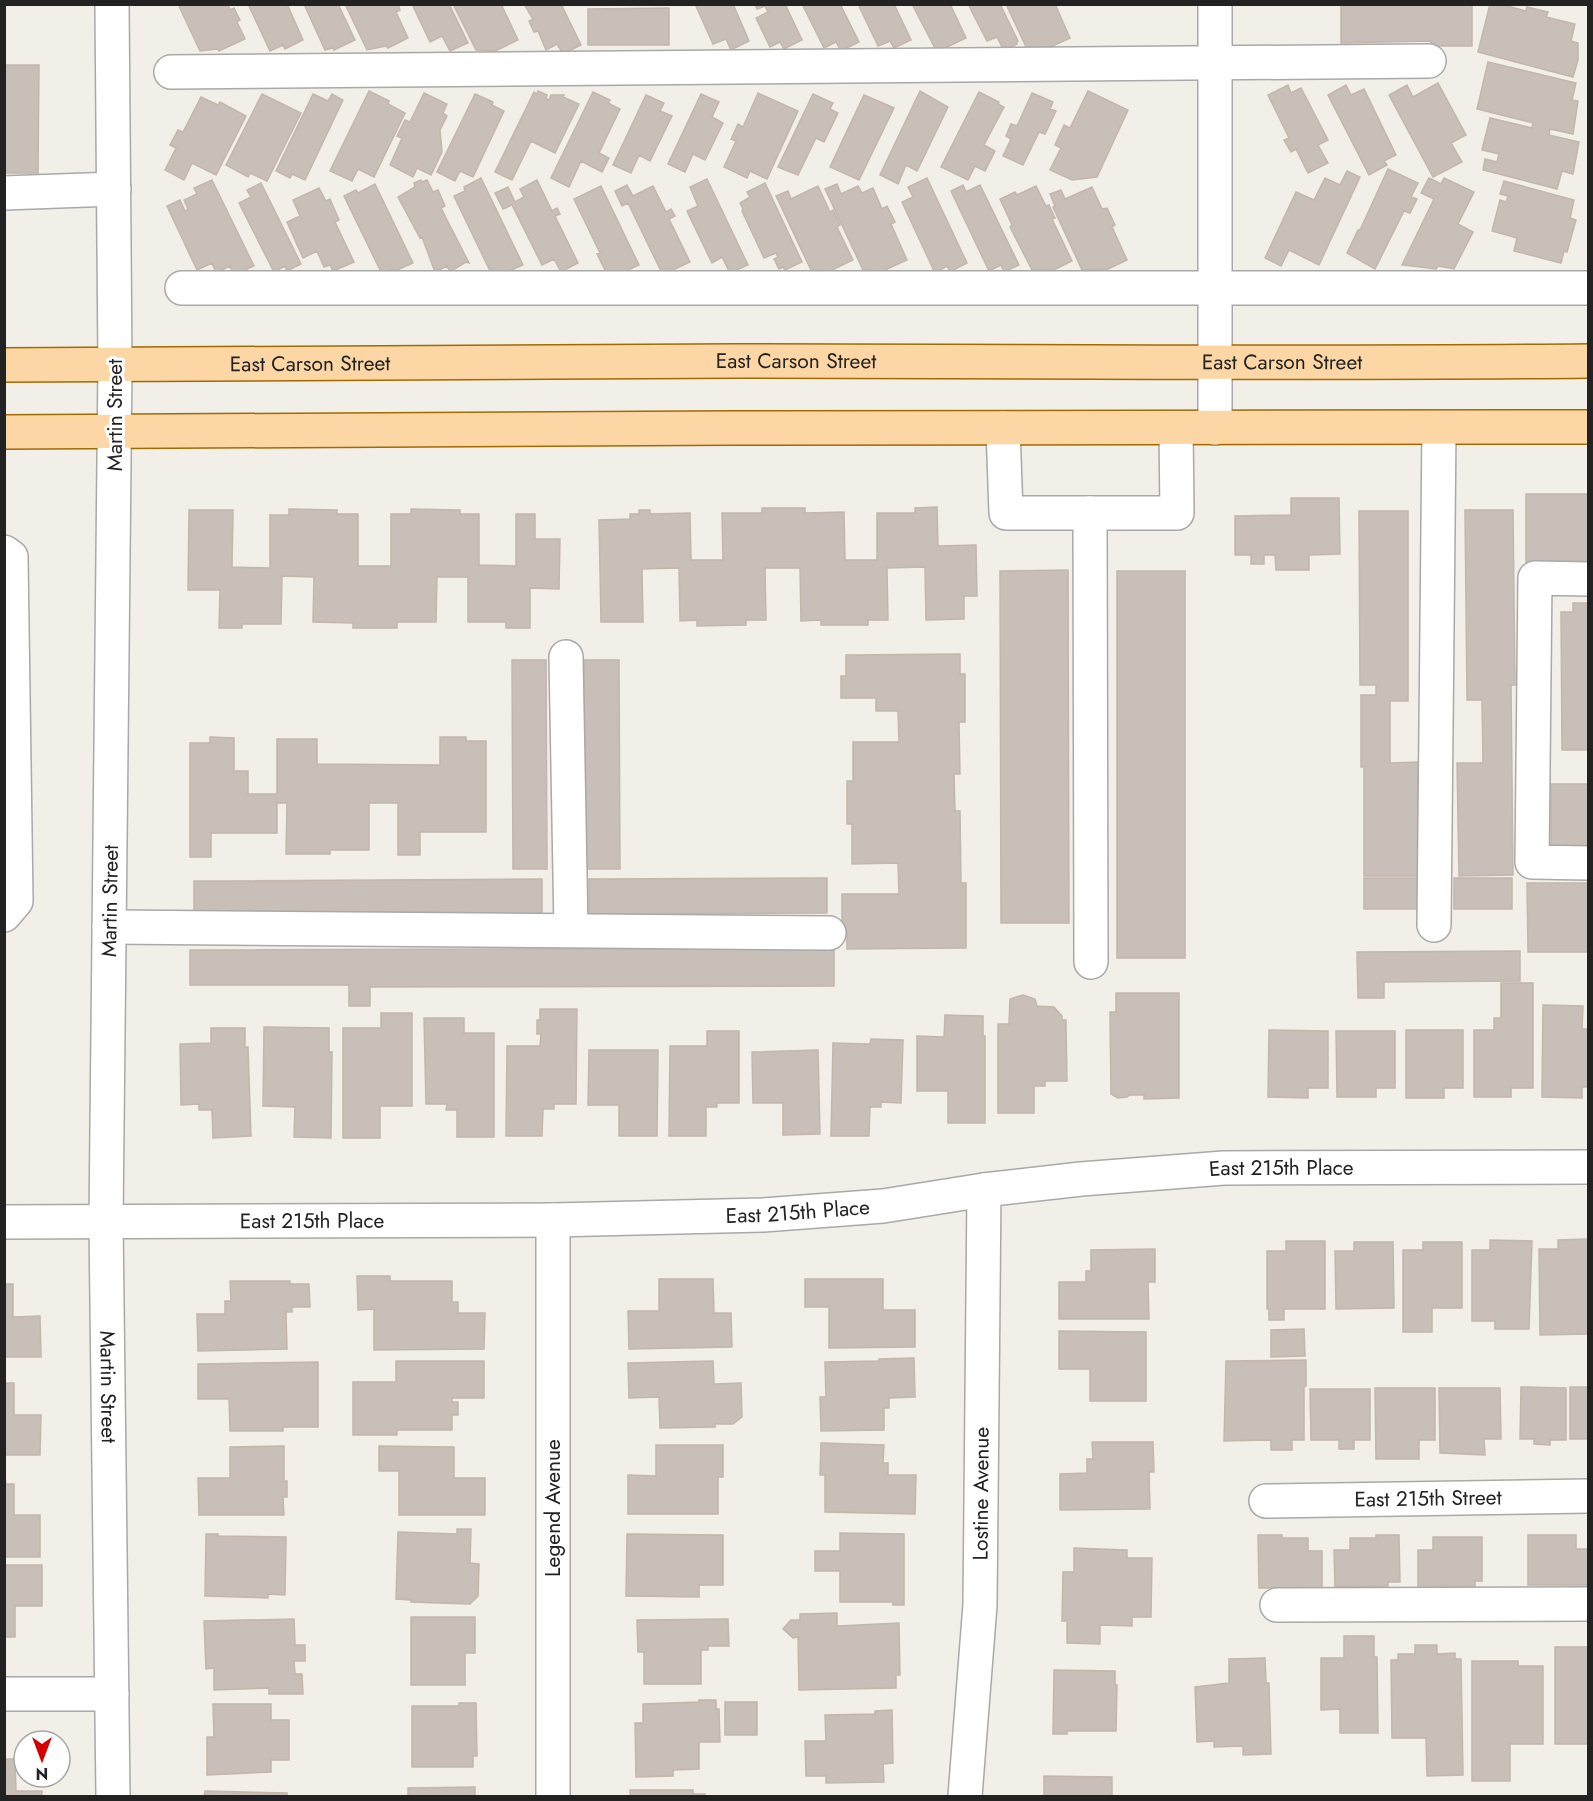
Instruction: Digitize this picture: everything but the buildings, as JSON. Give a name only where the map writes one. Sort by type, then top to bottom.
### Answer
[{"type":"main road","name":"East Carson Street","points":[[4,365],[721,361],[1405,363],[1588,361]]},
{"type":"main road","points":[[4,432],[1588,427]]},
{"type":"street","name":"Martin Street","points":[[112,4],[115,432],[106,1222],[113,1797]]},
{"type":"street","points":[[1215,4],[1215,428]]},
{"type":"street","points":[[171,72],[1429,61]]},
{"type":"street","points":[[4,193],[114,189]]},
{"type":"street","points":[[182,288],[1215,286],[1588,288]]},
{"type":"street","points":[[1003,428],[1006,513],[1177,513],[1176,428]]},
{"type":"street","points":[[1434,925],[1439,428]]},
{"type":"street","points":[[1090,513],[1091,962]]},
{"type":"street","points":[[4,552],[11,557],[16,901],[4,915]]},
{"type":"street","points":[[1588,579],[1535,578],[1532,862],[1588,863]]},
{"type":"street","points":[[566,657],[571,930]]},
{"type":"street","points":[[110,927],[829,933]]},
{"type":"street","name":"East 215th Place","points":[[4,1222],[553,1220],[763,1215],[883,1206],[984,1190],[1081,1179],[1224,1168],[1588,1167]]},
{"type":"street","name":"Lostine Avenue","points":[[965,1797],[980,1605],[984,1190]]},
{"type":"street","name":"Legend Avenue","points":[[553,1220],[553,1797]]},
{"type":"street","name":"East 215th Street","points":[[1266,1501],[1588,1496]]},
{"type":"street","points":[[1278,1605],[1588,1604]]},
{"type":"street","points":[[4,1694],[112,1694]]}]
